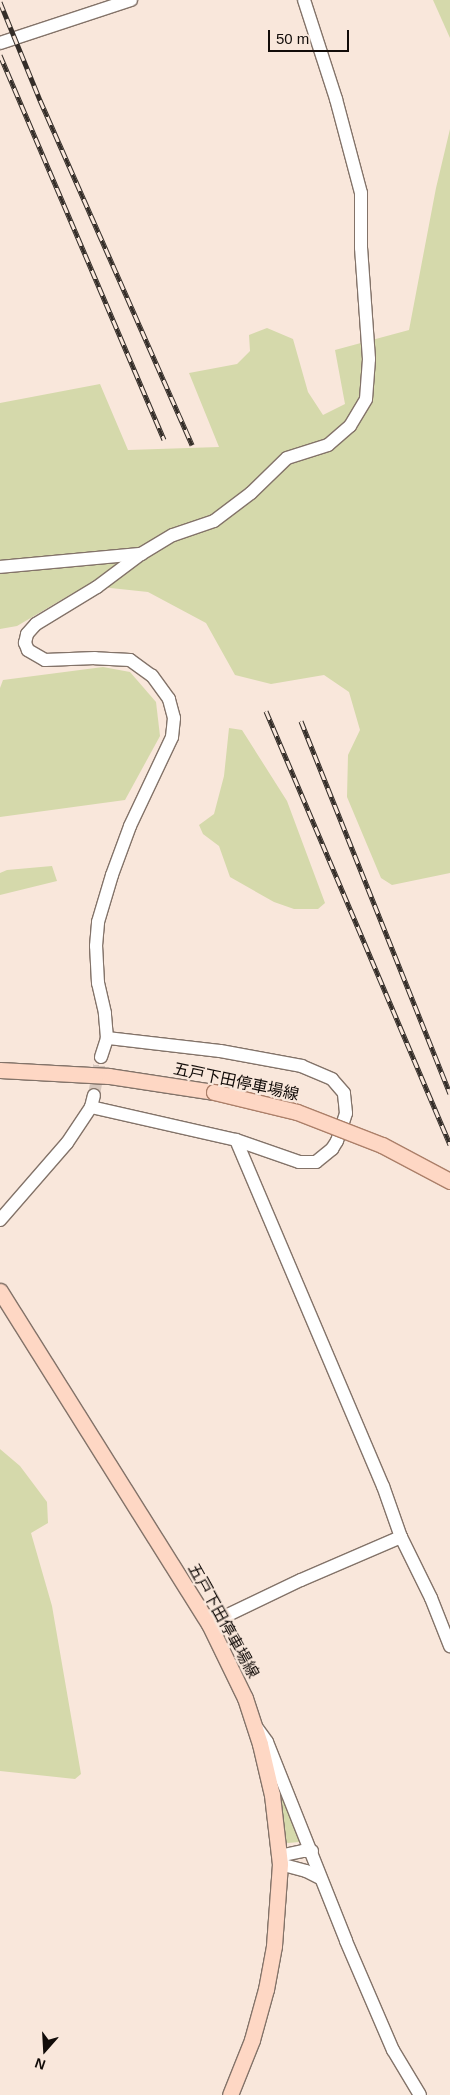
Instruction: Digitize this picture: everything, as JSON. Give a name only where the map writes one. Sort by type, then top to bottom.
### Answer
[{"type":"main road","name":"五戸下田停車場線","points":[[0,1070],[109,1076],[214,1092],[297,1112],[382,1144],[450,1181]]},
{"type":"main road","name":"五戸下田停車場線","points":[[0,1291],[209,1624],[245,1698],[253,1723],[272,1795],[280,1860],[274,1946],[266,1989],[252,2040],[230,2095]]},
{"type":"street","points":[[0,43],[131,0]]},
{"type":"street","points":[[101,1057],[106,1038],[105,1014],[98,983],[96,946],[98,922],[112,875],[130,826],[172,737],[174,718],[169,699],[152,676],[130,660],[95,658],[45,660],[28,650],[25,643],[27,634],[36,624],[97,587],[141,554],[173,535],[214,521],[250,493],[287,458],[328,445],[350,426],[366,399],[369,358],[361,248],[361,194],[336,99],[304,0]]},
{"type":"street","points":[[0,567],[141,554]]},
{"type":"street","points":[[0,1220],[67,1143],[92,1101],[236,1140],[299,1162],[316,1162],[332,1150],[337,1141],[346,1112],[344,1093],[332,1079],[302,1066],[220,1051],[106,1038]]},
{"type":"street","points":[[236,1140],[383,1486],[401,1537],[431,1598],[450,1646]]},
{"type":"street","points":[[209,1624],[301,1580],[401,1537]]},
{"type":"street","points":[[253,1723],[268,1742],[312,1851],[320,1878],[393,2050],[420,2095]]},
{"type":"street","points":[[280,1860],[303,1850],[312,1851]]},
{"type":"street","points":[[280,1860],[320,1878]]},
{"type":"green space","points":[[433,0],[450,0],[450,38]]},
{"type":"green space","points":[[450,129],[450,873],[392,885],[381,878],[347,797],[348,755],[360,730],[349,692],[324,675],[271,684],[235,675],[206,623],[148,592],[101,587],[73,593],[17,626],[0,629],[0,403],[100,384],[128,450],[219,447],[189,373],[237,364],[250,351],[249,335],[267,328],[293,339],[308,392],[323,415],[345,404],[335,350],[409,330],[436,188]]},
{"type":"green space","points":[[103,667],[130,672],[156,702],[160,736],[125,800],[0,817],[0,688],[3,680]]},
{"type":"green space","points":[[229,728],[242,730],[287,801],[325,903],[318,909],[294,909],[274,902],[230,877],[219,846],[203,834],[199,825],[214,814],[224,776]]},
{"type":"green space","points":[[52,866],[57,881],[0,895],[0,873],[7,870]]},
{"type":"green space","points":[[0,1449],[20,1466],[47,1502],[48,1523],[31,1533],[52,1606],[81,1774],[75,1779],[0,1771]]},
{"type":"green space","points":[[282,1788],[302,1838],[299,1842],[288,1843],[284,1841],[277,1789]]},
{"type":"tunnel","points":[[94,1095],[101,1057]]},
{"type":"railway","points":[[0,2],[40,100],[192,445]]},
{"type":"railway","points":[[0,55],[164,439]]},
{"type":"railway","points":[[266,711],[450,1145]]},
{"type":"railway","points":[[301,721],[450,1093]]}]
